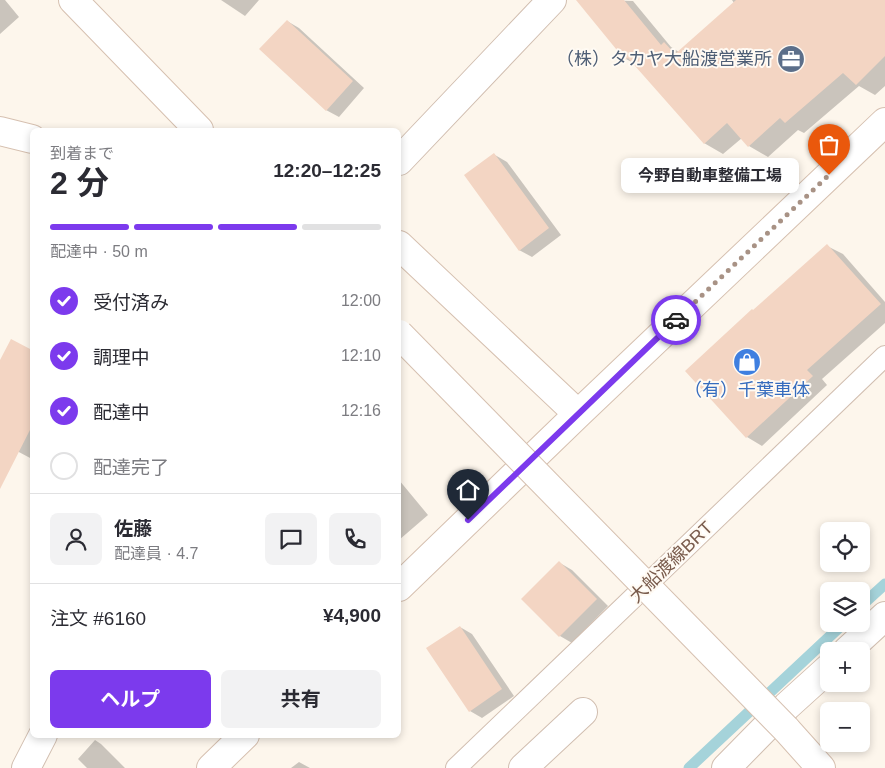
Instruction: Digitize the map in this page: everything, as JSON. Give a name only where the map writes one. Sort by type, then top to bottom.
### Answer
[{"type":"street","points":[[73,0],[197,128]]},
{"type":"street","points":[[401,159],[552,0]]},
{"type":"street","points":[[401,585],[885,122]]},
{"type":"street","points":[[0,131],[30,138]]},
{"type":"street","points":[[401,248],[578,414]]},
{"type":"street","points":[[401,336],[786,728],[821,768]]},
{"type":"street","points":[[856,642],[885,616]]},
{"type":"street","points":[[726,768],[787,706],[820,676]]},
{"type":"street","points":[[523,768],[583,712]]},
{"type":"street","points":[[26,768],[41,738]]},
{"type":"street","points":[[211,768],[242,738]]},
{"type":"lane","name":"大船渡線BRT","points":[[456,768],[885,356]]},
{"type":"building","points":[[576,0],[624,0],[661,45],[664,42],[675,54],[736,0],[885,0],[885,56],[856,85],[843,73],[785,123],[780,118],[748,147],[727,123],[704,144],[628,58],[625,60]]},
{"type":"building","points":[[287,20],[353,81],[326,111],[259,49]]},
{"type":"building","points":[[494,153],[549,228],[519,251],[464,175]]},
{"type":"building","points":[[827,244],[881,304],[807,370],[813,376],[746,438],[685,371],[752,309]]},
{"type":"building","points":[[11,339],[30,349],[30,430],[0,489],[0,360]]},
{"type":"building","points":[[559,561],[597,599],[559,637],[521,599]]},
{"type":"building","points":[[460,626],[502,689],[469,712],[426,648]]},
{"type":"waterway","points":[[870,598],[885,584]]},
{"type":"waterway","points":[[689,768],[834,632]]},
{"type":"way so far","points":[[676,320],[829,175]]},
{"type":"place","name":"（株）タカヤ大船渡営業所","points":[[791,59]]},
{"type":"place","name":"今野自動車整備工場","points":[[829,175]]},
{"type":"place","name":"（有）千葉車体","points":[[747,362]]},
{"type":"route","points":[[468,520],[676,320]]}]
